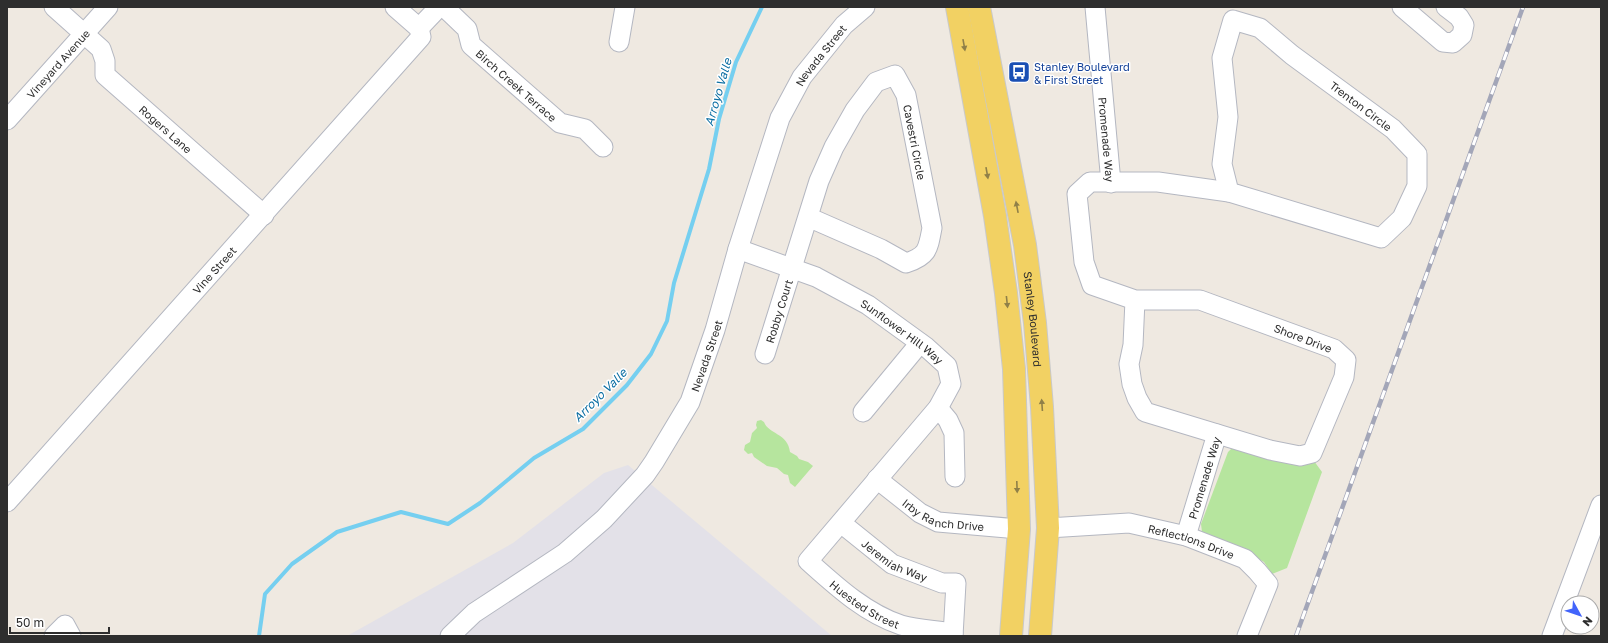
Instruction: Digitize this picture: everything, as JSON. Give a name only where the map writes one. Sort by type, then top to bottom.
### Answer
[{"type":"main road","points":[[957,7],[995,216],[1006,293],[1014,369],[1019,529],[1012,636]]},
{"type":"main road","name":"Stanley Boulevard","points":[[979,7],[1025,245],[1035,323],[1042,407],[1048,528],[1040,636]]},
{"type":"main road","points":[[1014,369],[1024,388],[1027,405],[1033,503],[1048,528]]},
{"type":"main road","points":[[1019,529],[1029,539],[1033,550],[1034,562],[1030,636]]},
{"type":"street","name":"Rogers Lane","points":[[54,7],[101,49],[105,61],[105,75],[264,215]]},
{"type":"street","name":"Vineyard Avenue","points":[[7,120],[108,7]]},
{"type":"street","points":[[395,7],[420,32],[439,7]]},
{"type":"street","name":"Birch Creek Terrace","points":[[444,7],[467,29],[471,45],[560,123],[585,129],[603,147]]},
{"type":"street","points":[[619,42],[625,7]]},
{"type":"street","name":"Nevada Street","points":[[450,636],[474,613],[565,553],[604,519],[645,475],[654,462],[690,402],[715,330],[738,249],[780,118],[802,78],[844,25],[865,7]]},
{"type":"street","name":"Promenade Way","points":[[1095,7],[1111,183],[1090,182],[1077,194],[1084,262],[1092,285],[1135,300],[1133,345],[1129,364],[1132,384],[1137,398],[1146,412],[1217,434],[1186,536]]},
{"type":"street","points":[[1402,7],[1443,42],[1453,43],[1462,35],[1464,25],[1459,17],[1446,7]]},
{"type":"street","name":"Trenton Circle","points":[[1111,183],[1158,182],[1229,192],[1382,238],[1402,218],[1417,186],[1417,154],[1393,129],[1292,55],[1260,28],[1233,20],[1222,58],[1228,117],[1222,164],[1229,192]]},
{"type":"street","name":"Vine Street","points":[[9,495],[264,215],[420,32]]},
{"type":"street","name":"Cavestri Circle","points":[[792,268],[819,181],[834,147],[856,110],[876,82],[895,75],[906,95],[932,228],[929,246],[919,258],[906,262],[881,249],[808,217]]},
{"type":"street","name":"Sunflower Hill Way","points":[[738,249],[816,277],[868,305],[920,343],[947,366],[951,384],[938,408],[808,561]]},
{"type":"street","name":"Robby Court","points":[[765,354],[792,268]]},
{"type":"street","name":"Shore Drive","points":[[1135,300],[1200,300],[1334,349],[1346,360],[1344,378],[1312,453],[1300,456],[1292,455],[1217,434]]},
{"type":"street","points":[[863,412],[920,343]]},
{"type":"street","points":[[938,408],[948,420],[954,433],[955,477]]},
{"type":"street","name":"Irby Ranch Drive","points":[[877,479],[920,513],[938,522],[1019,529]]},
{"type":"street","points":[[1552,636],[1601,505]]},
{"type":"street","name":"Reflections Drive","points":[[1048,528],[1129,522],[1186,536],[1245,559],[1268,584],[1248,636]]},
{"type":"street","name":"Jeremiah Way","points":[[841,523],[892,564],[942,583],[956,583],[953,634]]},
{"type":"street","name":"Huested Street","points":[[808,561],[840,589],[871,612],[902,625],[953,634]]},
{"type":"street","points":[[54,636],[65,625],[71,636]]},
{"type":"shaded area","points":[[628,465],[832,636],[347,636],[513,543],[604,473]]},
{"type":"green space","points":[[761,420],[769,429],[786,441],[790,452],[799,459],[808,462],[813,466],[795,487],[790,483],[788,475],[784,474],[777,468],[767,466],[754,457],[752,453],[748,454],[744,450],[745,445],[750,442],[752,433],[757,428],[757,421]]},
{"type":"green space","points":[[1234,446],[1314,461],[1322,472],[1287,568],[1272,574],[1264,562],[1206,538],[1202,532],[1201,524],[1228,452]]},
{"type":"waterway","name":"Arroyo Valle","points":[[259,636],[265,594],[292,564],[337,532],[401,512],[448,524],[480,503],[534,458],[583,429],[627,385],[651,354],[667,321],[674,283],[709,169],[719,119],[736,62],[762,7]]},
{"type":"railway","points":[[1296,636],[1523,7]]},
{"type":"place","name":"Stanley Boulevard & First Street","points":[[1019,72]]}]
